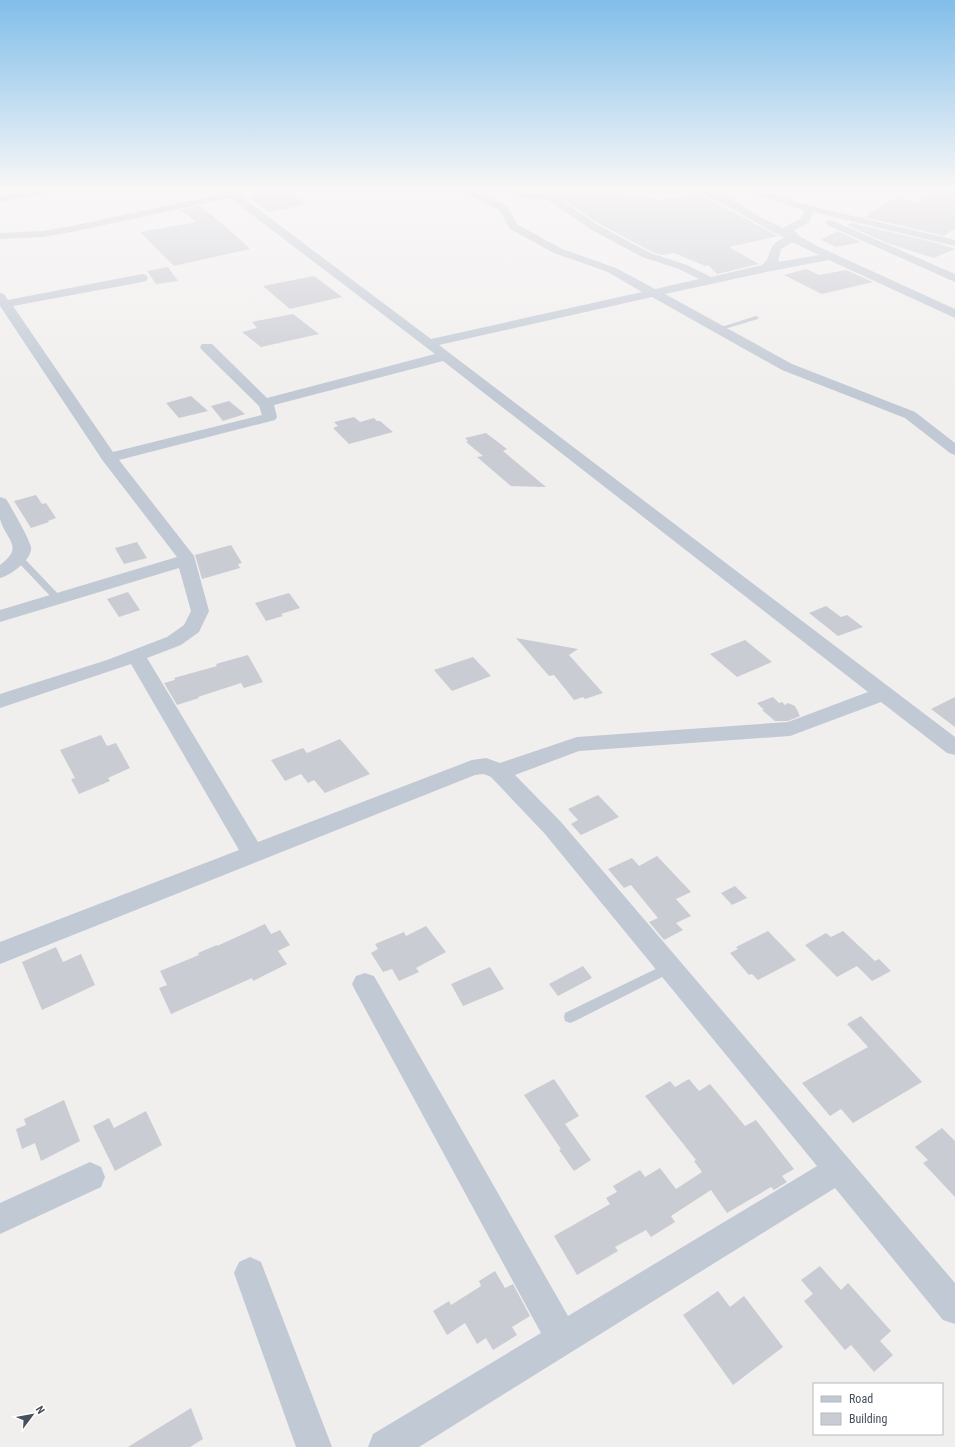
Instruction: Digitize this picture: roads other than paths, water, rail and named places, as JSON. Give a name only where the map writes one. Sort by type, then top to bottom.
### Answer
[{"type":"street","points":[[319,258],[955,748]]},
{"type":"street","points":[[577,258],[612,270],[787,367],[910,415],[954,448]]},
{"type":"street","points":[[651,258],[683,267],[709,280]]},
{"type":"street","points":[[766,268],[772,263],[772,258]]},
{"type":"street","points":[[429,343],[709,280],[824,258]]},
{"type":"street","points":[[835,258],[955,314]]},
{"type":"street","points":[[910,258],[955,278]]},
{"type":"street","points":[[0,701],[136,656],[174,641],[192,628],[200,611],[185,556],[109,458],[2,301],[142,278]]},
{"type":"street","points":[[109,458],[270,417],[266,405],[207,347]]},
{"type":"street","points":[[266,405],[269,402],[445,356]]},
{"type":"street","points":[[0,502],[22,546],[22,551],[19,558],[0,573]]},
{"type":"street","points":[[0,616],[186,560]]},
{"type":"street","points":[[136,656],[253,854]]},
{"type":"street","points":[[499,772],[577,744],[790,729],[884,693]]},
{"type":"street","points":[[0,953],[472,768],[486,766],[499,772],[553,828],[955,1308]]},
{"type":"street","points":[[366,984],[562,1338]]},
{"type":"street","points":[[386,1447],[839,1169]]},
{"type":"street","points":[[0,1219],[90,1177]]},
{"type":"street","points":[[250,1273],[314,1447]]},
{"type":"lane","points":[[718,328],[756,318]]},
{"type":"lane","points":[[19,558],[58,599]]},
{"type":"lane","points":[[570,1018],[670,967]]}]
